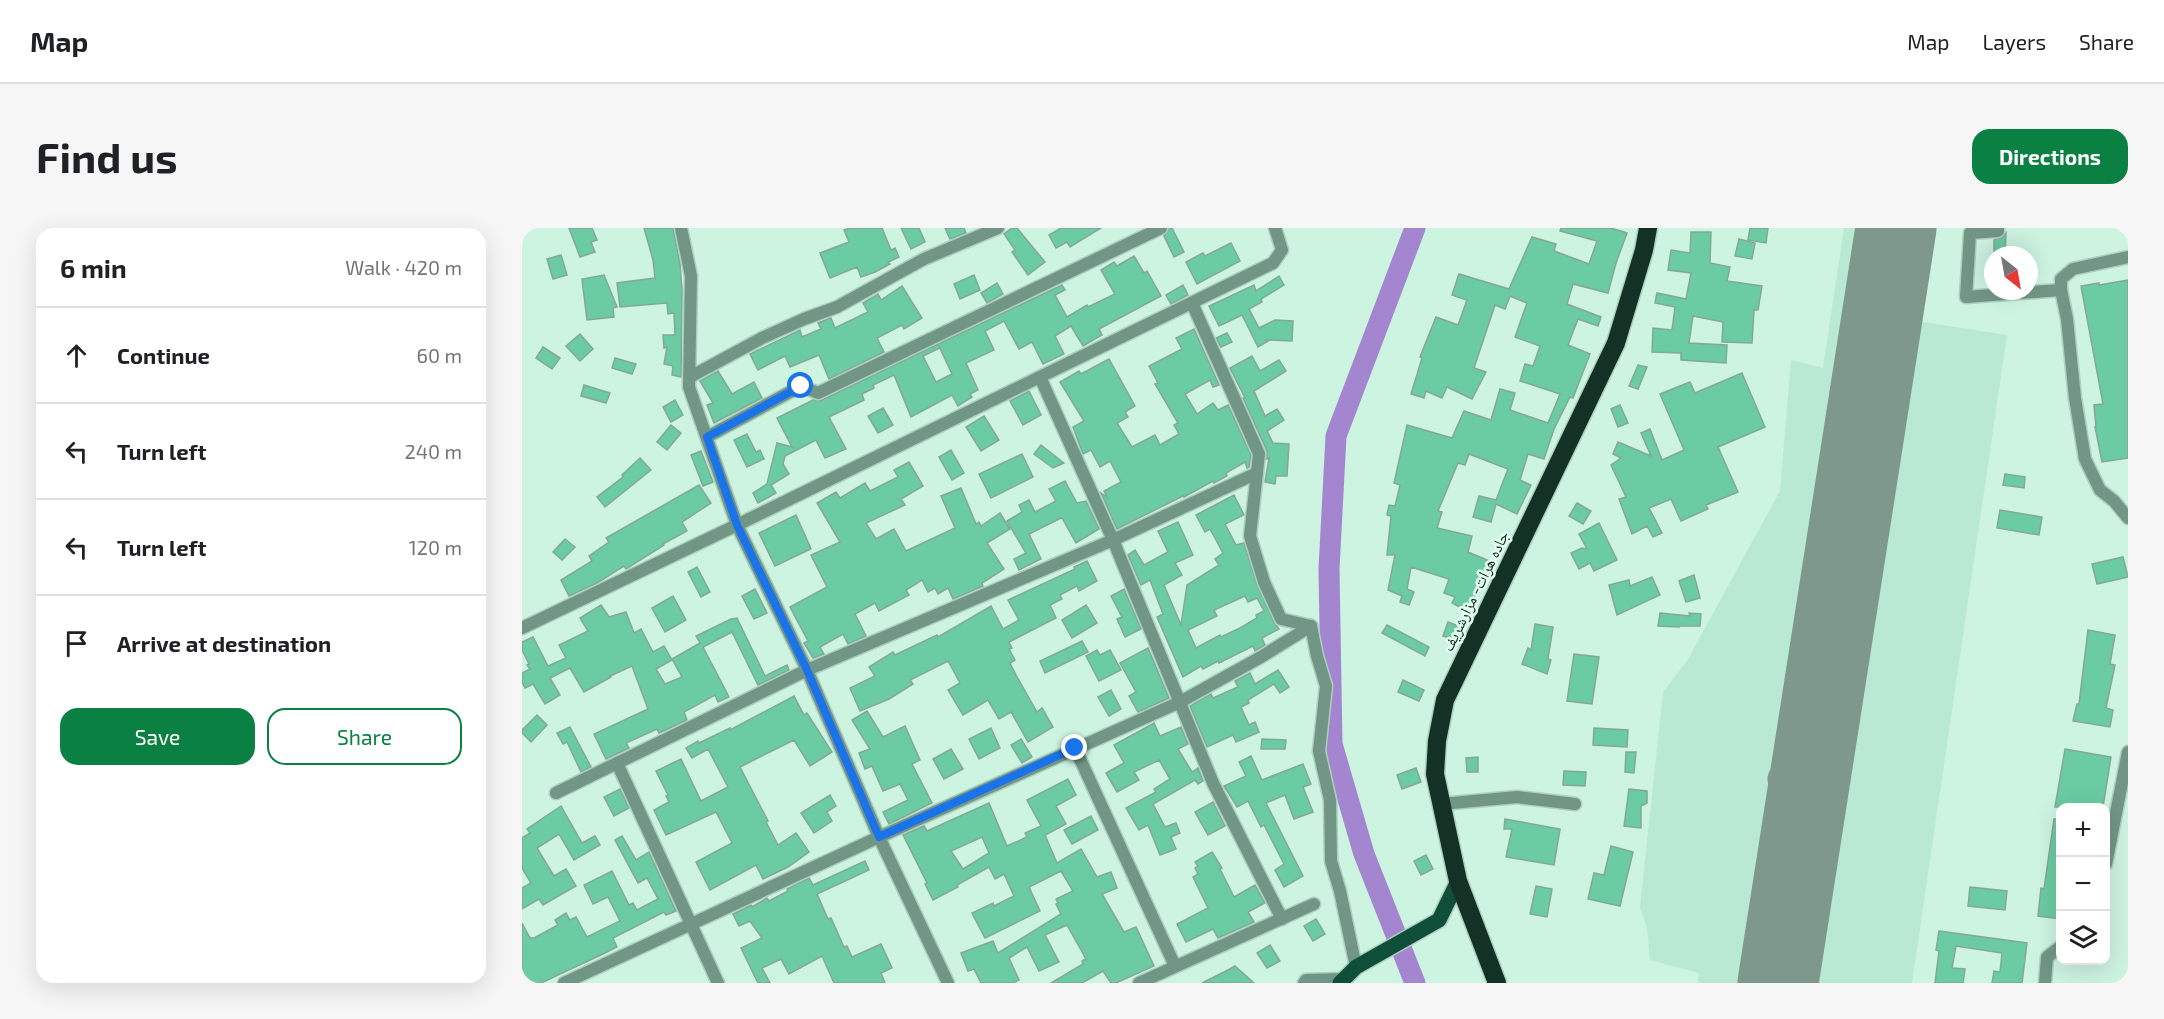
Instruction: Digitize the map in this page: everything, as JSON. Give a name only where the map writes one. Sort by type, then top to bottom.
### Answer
[{"type":"highway","name":"جاده هرات- مزارشریف","points":[[1497,983],[1458,881],[1441,804],[1436,763],[1437,741],[1445,700],[1616,343],[1644,250],[1648,228]]},
{"type":"main road","points":[[1342,981],[1356,967],[1439,920],[1458,881]]},
{"type":"street","points":[[681,228],[691,276],[689,387],[737,525],[807,670],[879,837],[948,983]]},
{"type":"street","points":[[690,377],[762,338],[837,307],[924,259],[998,228]]},
{"type":"street","points":[[707,437],[801,386],[818,393],[1161,228]]},
{"type":"street","points":[[522,628],[1273,263],[1282,250],[1275,228]]},
{"type":"street","points":[[1998,228],[1998,231],[1970,232],[1966,297],[2061,290]]},
{"type":"street","points":[[2128,257],[2073,269],[2061,279],[2075,398],[2085,459],[2100,490],[2114,501],[2128,518]]},
{"type":"street","points":[[1192,303],[1259,454],[1250,536],[1264,582],[1281,619],[1311,626]]},
{"type":"street","points":[[1040,377],[1113,540],[1213,783],[1282,919]]},
{"type":"street","points":[[556,793],[807,670],[1113,540],[1257,474]]},
{"type":"street","points":[[2114,501],[2128,500]]},
{"type":"street","points":[[564,983],[879,837],[1180,702],[1311,626]]},
{"type":"street","points":[[1311,626],[1326,686],[1319,751],[1330,800],[1331,861],[1340,891],[1356,967]]},
{"type":"street","points":[[1075,748],[1175,966]]},
{"type":"street","points":[[2107,857],[2128,752]]},
{"type":"street","points":[[617,763],[718,983]]},
{"type":"street","points":[[1441,804],[1517,797],[1575,804]]},
{"type":"street","points":[[1139,983],[1314,904]]},
{"type":"street","points":[[2045,983],[2047,957],[2056,951]]},
{"type":"street","points":[[1304,983],[1306,980],[1342,981]]},
{"type":"shaded area","points":[[1844,228],[1925,228],[1910,320],[2007,335],[1912,983],[1698,983],[1699,973],[1650,960],[1647,927],[1640,908],[1663,692],[1687,661],[1780,491],[1791,360],[1823,368]]},
{"type":"building","points":[[569,228],[592,228],[597,240],[591,242],[595,252],[580,257]]},
{"type":"building","points":[[644,228],[673,228],[682,290],[681,377],[672,375],[673,366],[664,364],[667,347],[664,348],[663,335],[675,335],[674,313],[668,314],[667,303],[620,307],[617,283],[655,278],[653,260]]},
{"type":"building","points":[[882,228],[891,250],[895,248],[899,257],[875,272],[861,277],[857,267],[830,278],[820,253],[849,242],[844,230]]},
{"type":"building","points":[[901,228],[919,228],[925,242],[911,249]]},
{"type":"building","points":[[945,228],[964,228],[966,233],[950,239]]},
{"type":"building","points":[[1012,228],[1017,228],[1045,262],[1028,275],[1012,252],[1015,250],[1004,234]]},
{"type":"building","points":[[1061,228],[1101,228],[1070,247],[1067,242],[1056,248],[1049,235]]},
{"type":"building","points":[[1169,228],[1172,228],[1184,252],[1174,257],[1164,236]]},
{"type":"building","points":[[1561,228],[1611,228],[1627,233],[1608,293],[1573,284],[1567,304],[1601,317],[1598,326],[1578,319],[1568,345],[1590,354],[1573,398],[1570,397],[1554,429],[1544,459],[1528,454],[1520,480],[1531,485],[1517,514],[1496,504],[1491,522],[1473,517],[1479,496],[1496,500],[1508,469],[1469,454],[1465,465],[1458,463],[1438,511],[1442,512],[1437,528],[1472,536],[1468,552],[1494,563],[1486,581],[1484,580],[1467,611],[1452,603],[1455,597],[1444,593],[1449,579],[1411,567],[1407,589],[1414,592],[1409,605],[1400,602],[1402,596],[1388,590],[1395,555],[1387,555],[1391,516],[1387,515],[1389,505],[1395,506],[1400,485],[1394,483],[1407,425],[1452,438],[1464,411],[1491,420],[1500,389],[1515,393],[1510,410],[1548,423],[1560,394],[1520,381],[1525,364],[1533,366],[1540,346],[1515,337],[1527,303],[1510,296],[1505,309],[1495,305],[1474,368],[1486,372],[1472,399],[1447,387],[1442,398],[1426,391],[1424,398],[1411,394],[1422,358],[1420,357],[1436,317],[1458,325],[1467,300],[1452,295],[1459,274],[1509,289],[1532,237],[1556,244],[1554,251],[1589,264],[1597,241],[1560,231]]},
{"type":"building","points":[[1750,228],[1768,228],[1766,243],[1748,240]]},
{"type":"building","points":[[1691,232],[1711,232],[1710,263],[1730,267],[1727,281],[1762,286],[1758,310],[1754,310],[1752,343],[1722,342],[1723,322],[1693,316],[1689,343],[1727,345],[1726,363],[1681,360],[1681,353],[1652,352],[1653,328],[1672,330],[1675,307],[1655,303],[1657,293],[1686,299],[1691,273],[1668,270],[1671,250],[1690,253]]},
{"type":"building","points":[[2006,233],[2005,246],[1994,246],[1994,240],[2002,238]]},
{"type":"building","points":[[1739,239],[1755,243],[1752,259],[1735,256]]},
{"type":"building","points":[[1231,243],[1240,261],[1197,284],[1186,262],[1203,253],[1205,256]]},
{"type":"building","points":[[561,255],[567,275],[553,279],[547,259]]},
{"type":"building","points":[[1134,256],[1144,273],[1147,271],[1161,296],[1099,329],[1102,335],[1083,346],[1071,326],[1055,336],[1064,354],[1043,364],[1032,342],[1019,349],[1004,321],[985,331],[994,350],[966,363],[978,390],[970,394],[972,397],[958,406],[952,395],[911,417],[894,375],[873,385],[874,388],[862,394],[864,400],[829,417],[846,449],[825,458],[816,440],[785,456],[783,464],[789,474],[771,485],[776,493],[758,503],[753,493],[767,484],[777,443],[792,447],[777,418],[813,400],[822,400],[1062,285],[1065,290],[1055,295],[1067,317],[1087,305],[1088,307],[1115,294],[1101,270],[1114,262],[1117,266]],"holes":[[[940,348],[952,374],[936,382],[923,356]]]},
{"type":"building","points":[[604,275],[617,307],[613,308],[614,317],[587,320],[582,279]]},
{"type":"building","points":[[974,275],[980,290],[960,299],[954,284]]},
{"type":"building","points":[[1279,276],[1284,285],[1249,309],[1259,328],[1275,320],[1293,321],[1292,341],[1267,340],[1258,347],[1242,315],[1219,326],[1209,306],[1254,285],[1256,291]]},
{"type":"building","points":[[2128,280],[2128,458],[2102,462],[2095,427],[2094,405],[2103,404],[2081,286]]},
{"type":"building","points":[[997,283],[1003,294],[987,303],[981,293]]},
{"type":"building","points":[[1183,285],[1188,295],[1171,304],[1166,295]]},
{"type":"building","points":[[902,286],[922,318],[904,329],[902,325],[877,338],[884,352],[829,379],[819,355],[790,367],[785,356],[758,370],[750,354],[800,330],[802,337],[821,329],[818,323],[831,318],[835,328],[868,312],[863,303],[878,294],[881,300]]},
{"type":"building","points":[[1194,329],[1219,385],[1213,387],[1210,380],[1185,394],[1197,414],[1213,403],[1218,410],[1228,405],[1251,455],[1249,467],[1247,468],[1245,462],[1214,483],[1213,481],[1117,529],[1101,493],[1107,497],[1104,491],[1121,482],[1110,461],[1100,467],[1091,450],[1083,454],[1073,427],[1084,421],[1060,382],[1079,371],[1081,374],[1109,359],[1135,406],[1125,412],[1128,417],[1117,423],[1132,447],[1155,435],[1160,445],[1179,434],[1174,425],[1178,423],[1155,384],[1158,383],[1149,366],[1182,349],[1176,338]]},
{"type":"building","points":[[1227,333],[1232,342],[1221,347],[1216,338]]},
{"type":"building","points":[[580,334],[593,349],[580,361],[566,346]]},
{"type":"building","points":[[543,347],[560,358],[552,369],[536,358]]},
{"type":"building","points":[[1252,356],[1260,371],[1279,360],[1286,371],[1254,391],[1265,416],[1277,409],[1284,420],[1267,431],[1273,443],[1289,444],[1287,476],[1276,476],[1275,484],[1265,482],[1269,458],[1267,459],[1267,451],[1230,368]]},
{"type":"building","points":[[615,358],[636,364],[632,374],[612,368]]},
{"type":"building","points":[[1638,365],[1647,367],[1638,389],[1629,386]]},
{"type":"building","points":[[718,371],[732,394],[754,382],[762,398],[714,423],[707,405],[713,403],[700,381]]},
{"type":"building","points":[[1742,373],[1765,427],[1718,447],[1738,492],[1706,505],[1708,509],[1681,521],[1671,499],[1649,508],[1662,533],[1653,537],[1647,526],[1632,534],[1619,499],[1626,497],[1611,465],[1621,458],[1613,454],[1618,442],[1651,456],[1641,433],[1650,429],[1662,460],[1684,450],[1660,394],[1690,382],[1695,393]]},
{"type":"building","points":[[584,385],[610,393],[606,403],[581,396]]},
{"type":"building","points":[[1029,391],[1041,415],[1023,425],[1010,401]]},
{"type":"building","points":[[675,400],[683,415],[671,422],[663,407]]},
{"type":"building","points":[[1620,405],[1628,423],[1618,427],[1611,409]]},
{"type":"building","points":[[883,408],[893,425],[878,433],[868,416]]},
{"type":"building","points":[[984,416],[999,440],[981,451],[966,427]]},
{"type":"building","points":[[671,425],[681,433],[667,450],[657,442]]},
{"type":"building","points":[[747,434],[756,452],[760,450],[764,459],[747,467],[734,440]]},
{"type":"building","points":[[1041,445],[1064,463],[1053,468],[1034,454]]},
{"type":"building","points":[[951,450],[964,473],[952,480],[939,457]]},
{"type":"building","points":[[701,451],[713,482],[703,486],[691,455]]},
{"type":"building","points":[[1022,454],[1033,477],[991,498],[979,474]]},
{"type":"building","points":[[640,458],[651,470],[605,507],[597,497],[623,477],[622,475]]},
{"type":"building","points":[[909,462],[923,486],[901,499],[905,505],[866,523],[876,539],[894,529],[906,551],[955,528],[941,496],[961,488],[976,524],[979,522],[981,526],[1000,513],[1010,529],[987,543],[1004,569],[982,583],[983,586],[953,599],[948,588],[938,594],[935,588],[928,592],[922,580],[906,590],[909,595],[879,611],[875,603],[855,614],[866,636],[848,644],[843,634],[820,647],[824,654],[813,658],[804,643],[808,641],[790,607],[827,587],[811,555],[840,542],[817,503],[836,492],[840,498],[865,483],[870,491],[898,477],[894,470]]},
{"type":"building","points":[[2005,474],[2025,477],[2024,488],[2003,485]]},
{"type":"building","points":[[1065,481],[1077,503],[1086,501],[1099,529],[1076,543],[1062,518],[1029,534],[1041,559],[1019,570],[1014,559],[1026,553],[1007,521],[1022,512],[1019,505],[1029,500],[1035,512],[1056,501],[1049,489]]},
{"type":"building","points":[[699,485],[711,503],[682,522],[687,531],[626,569],[624,566],[597,583],[569,596],[561,580],[592,561],[589,556],[609,542],[606,538]]},
{"type":"building","points":[[1234,495],[1244,515],[1225,524],[1236,545],[1244,543],[1257,585],[1279,629],[1262,638],[1265,645],[1255,651],[1253,646],[1219,663],[1218,661],[1203,669],[1201,666],[1183,677],[1157,617],[1163,614],[1150,580],[1141,585],[1128,555],[1135,550],[1144,565],[1168,552],[1158,531],[1178,522],[1193,555],[1175,563],[1182,575],[1164,585],[1181,625],[1187,585],[1219,565],[1215,559],[1223,553],[1210,529],[1205,532],[1196,515]],"holes":[[[1245,596],[1248,602],[1257,598],[1264,611],[1240,628],[1221,637],[1220,635],[1196,648],[1188,630],[1217,616],[1214,610]]]},
{"type":"building","points":[[1577,503],[1591,511],[1583,524],[1569,516]]},
{"type":"building","points":[[2000,510],[2042,517],[2039,535],[1997,528]]},
{"type":"building","points":[[796,515],[811,549],[775,566],[759,533]]},
{"type":"building","points":[[1599,523],[1617,560],[1594,571],[1590,563],[1579,569],[1571,553],[1582,548],[1587,549],[1579,534]]},
{"type":"building","points":[[565,539],[575,547],[562,560],[553,552]]},
{"type":"building","points":[[2123,557],[2128,577],[2097,584],[2092,564]]},
{"type":"building","points":[[1087,561],[1097,581],[1079,591],[1077,586],[1060,595],[1062,599],[1050,605],[1056,618],[1009,642],[1012,648],[1009,649],[1015,660],[1010,663],[1016,675],[1037,712],[1042,708],[1053,727],[1028,742],[1011,712],[999,719],[988,700],[963,715],[948,690],[960,683],[948,661],[910,680],[913,684],[889,699],[860,711],[850,688],[875,676],[869,667],[893,652],[895,655],[937,635],[938,637],[991,606],[1003,629],[1019,620],[1008,600],[1075,569],[1074,567]]},
{"type":"building","points":[[697,567],[710,592],[701,597],[688,572]]},
{"type":"building","points":[[1694,575],[1700,598],[1686,602],[1679,581]]},
{"type":"building","points":[[1652,577],[1660,595],[1617,615],[1609,585],[1629,580],[1630,586]]},
{"type":"building","points":[[755,589],[767,613],[754,619],[742,596]]},
{"type":"building","points":[[1124,589],[1141,629],[1125,637],[1117,619],[1122,617],[1111,596]]},
{"type":"building","points":[[673,596],[686,620],[665,632],[652,608]]},
{"type":"building","points":[[601,605],[609,617],[626,612],[634,633],[641,629],[653,652],[664,646],[672,660],[656,669],[665,684],[682,677],[672,659],[700,643],[696,636],[737,618],[765,676],[787,665],[789,670],[758,685],[732,632],[703,647],[729,697],[718,702],[715,695],[684,712],[687,720],[659,733],[657,729],[626,743],[629,748],[606,759],[594,734],[648,709],[632,666],[584,692],[570,668],[550,678],[560,695],[545,704],[533,684],[525,688],[522,682],[522,673],[530,669],[522,650],[522,642],[533,637],[548,666],[566,658],[559,645],[588,631],[580,618]]},
{"type":"building","points":[[1086,605],[1097,623],[1072,638],[1062,620]]},
{"type":"building","points":[[1660,613],[1690,616],[1689,613],[1701,614],[1700,626],[1658,626]]},
{"type":"building","points":[[1448,622],[1461,627],[1456,640],[1443,636]]},
{"type":"building","points":[[1535,624],[1553,627],[1548,659],[1551,660],[1547,674],[1522,664],[1528,648],[1531,650]]},
{"type":"building","points":[[1387,625],[1429,647],[1425,656],[1382,633]]},
{"type":"building","points":[[2088,630],[2115,635],[2110,664],[2115,665],[2106,708],[2113,710],[2110,727],[2073,721],[2077,704],[2079,704]]},
{"type":"building","points":[[1082,641],[1088,652],[1045,673],[1040,661]]},
{"type":"building","points":[[1148,648],[1169,698],[1138,712],[1129,696],[1136,692],[1120,663]]},
{"type":"building","points":[[1097,650],[1100,655],[1110,650],[1121,670],[1099,681],[1086,656]]},
{"type":"building","points":[[1574,654],[1599,657],[1592,704],[1567,701]]},
{"type":"building","points":[[1278,670],[1289,687],[1280,693],[1274,684],[1241,707],[1249,725],[1255,722],[1259,732],[1236,742],[1233,735],[1207,747],[1190,706],[1211,694],[1213,698],[1238,687],[1235,681],[1250,673],[1255,684]]},
{"type":"building","points":[[1403,680],[1424,690],[1419,701],[1398,692]]},
{"type":"building","points":[[1111,690],[1121,709],[1109,716],[1098,697]]},
{"type":"building","points":[[794,696],[804,715],[807,713],[832,752],[810,766],[794,740],[740,767],[778,845],[796,833],[809,852],[788,867],[763,879],[756,865],[710,890],[696,862],[732,843],[716,812],[666,835],[654,810],[669,802],[666,796],[668,795],[656,771],[681,759],[701,801],[728,787],[708,749],[692,758],[686,748],[730,728],[730,730]]},
{"type":"building","points":[[867,711],[883,737],[905,726],[920,760],[912,764],[932,803],[889,824],[883,812],[908,800],[900,784],[883,791],[872,766],[865,769],[859,753],[870,749],[852,720]]},
{"type":"building","points":[[537,715],[547,725],[531,742],[522,730]]},
{"type":"building","points":[[1154,723],[1160,736],[1181,727],[1188,744],[1178,749],[1192,772],[1198,768],[1203,781],[1198,784],[1195,780],[1153,804],[1165,827],[1176,823],[1180,833],[1171,837],[1176,849],[1160,855],[1148,825],[1139,830],[1126,808],[1156,792],[1154,789],[1170,779],[1159,760],[1134,772],[1139,780],[1117,792],[1106,773],[1124,763],[1114,745]]},
{"type":"building","points":[[570,727],[591,767],[581,772],[567,742],[563,744],[557,733]]},
{"type":"building","points":[[991,728],[1000,748],[979,759],[969,739]]},
{"type":"building","points":[[1594,728],[1628,730],[1627,747],[1593,745]]},
{"type":"building","points":[[1021,739],[1032,757],[1022,763],[1011,745]]},
{"type":"building","points":[[1262,739],[1286,740],[1285,749],[1261,749]]},
{"type":"building","points":[[951,749],[963,769],[944,779],[933,759]]},
{"type":"building","points":[[2065,749],[2111,757],[2104,803],[2056,803],[2055,807]]},
{"type":"building","points":[[1626,752],[1636,752],[1634,773],[1625,772]]},
{"type":"building","points":[[1251,756],[1262,780],[1303,764],[1311,784],[1303,787],[1313,812],[1294,819],[1285,795],[1266,803],[1303,876],[1284,887],[1275,870],[1284,864],[1264,825],[1261,827],[1248,801],[1237,807],[1224,786],[1246,776],[1239,762]]},
{"type":"building","points":[[1478,757],[1478,772],[1467,772],[1466,758]]},
{"type":"building","points":[[1416,768],[1421,782],[1402,789],[1397,775]]},
{"type":"building","points":[[1564,771],[1586,772],[1585,786],[1563,785]]},
{"type":"building","points":[[1068,779],[1076,795],[1056,806],[1066,824],[1045,835],[1057,863],[1081,849],[1097,877],[1111,872],[1117,888],[1102,894],[1124,932],[1136,927],[1154,966],[1116,983],[1111,983],[1103,971],[1082,983],[1051,983],[1083,964],[1082,961],[1086,959],[1067,925],[1045,935],[1059,962],[1039,971],[1027,947],[1009,958],[1019,980],[1013,983],[981,983],[974,969],[968,971],[961,953],[993,941],[998,953],[1061,914],[1056,899],[1073,891],[1061,871],[1029,887],[1040,911],[985,938],[972,913],[1014,896],[1004,874],[995,879],[989,867],[933,900],[903,835],[924,826],[927,831],[989,803],[1007,846],[1027,837],[1025,833],[1041,826],[1027,800]],"holes":[[[982,837],[989,853],[963,869],[951,851]]]},
{"type":"building","points":[[620,789],[629,808],[614,816],[604,797]]},
{"type":"building","points":[[1629,789],[1647,791],[1647,803],[1641,806],[1641,828],[1624,826]]},
{"type":"building","points":[[830,795],[836,806],[827,812],[832,821],[814,833],[801,813]]},
{"type":"building","points":[[1213,802],[1225,826],[1208,835],[1195,812]]},
{"type":"building","points":[[561,806],[582,843],[595,836],[600,845],[574,860],[559,834],[537,848],[554,876],[566,869],[576,886],[543,905],[539,899],[522,909],[522,888],[531,883],[522,868],[522,838],[530,833],[527,829]]},
{"type":"building","points":[[1091,816],[1098,830],[1072,844],[1064,830]]},
{"type":"building","points":[[1505,819],[1560,829],[1554,865],[1506,857],[1512,829],[1504,829]]},
{"type":"building","points":[[2054,819],[2056,819],[2056,918],[2038,916],[2041,888],[2044,889]]},
{"type":"building","points":[[622,836],[636,860],[649,852],[676,911],[666,915],[664,912],[613,938],[617,947],[541,983],[522,983],[522,923],[530,938],[534,938],[558,925],[555,920],[566,913],[570,920],[576,917],[587,937],[620,921],[608,897],[593,904],[584,885],[612,871],[629,905],[633,903],[637,910],[658,899],[647,878],[638,883],[615,840]]},
{"type":"building","points":[[1611,846],[1633,852],[1620,906],[1588,899],[1594,873],[1604,875]]},
{"type":"building","points":[[1212,852],[1222,868],[1220,869],[1234,897],[1255,885],[1265,903],[1248,912],[1254,922],[1218,938],[1213,929],[1186,942],[1177,924],[1208,908],[1193,877],[1198,874],[1195,868],[1198,866],[1195,862]]},
{"type":"building","points":[[1426,855],[1433,869],[1421,875],[1414,861]]},
{"type":"building","points":[[865,861],[869,870],[817,894],[828,919],[831,918],[844,947],[847,946],[852,957],[881,944],[892,968],[881,973],[885,983],[834,983],[822,956],[789,974],[781,959],[762,968],[770,983],[758,983],[741,948],[762,938],[750,921],[739,926],[733,914],[767,898],[769,901],[809,878],[813,885]]},
{"type":"building","points":[[1536,886],[1552,889],[1547,917],[1530,914]]},
{"type":"building","points":[[1970,887],[2007,891],[2005,910],[1968,906]]},
{"type":"building","points":[[1316,919],[1325,934],[1313,941],[1304,926]]},
{"type":"building","points":[[1939,931],[2027,943],[2022,983],[1992,983],[1994,971],[2000,972],[2002,953],[1956,946],[1952,968],[1965,969],[1963,983],[1935,983]]},
{"type":"building","points":[[1270,945],[1280,961],[1267,968],[1257,953]]},
{"type":"building","points":[[1235,966],[1254,983],[1202,983],[1228,970]]},
{"type":"waterway","points":[[1415,228],[1336,436],[1329,569],[1332,744],[1364,854],[1415,983]]},
{"type":"taxiway","points":[[1826,673],[1848,678]]},
{"type":"taxiway","points":[[1784,779],[1808,783]]},
{"type":"runway","points":[[1778,983],[1896,228]]},
{"type":"route","points":[[801,386],[707,437],[737,525],[807,670],[879,837],[1075,748]]}]
